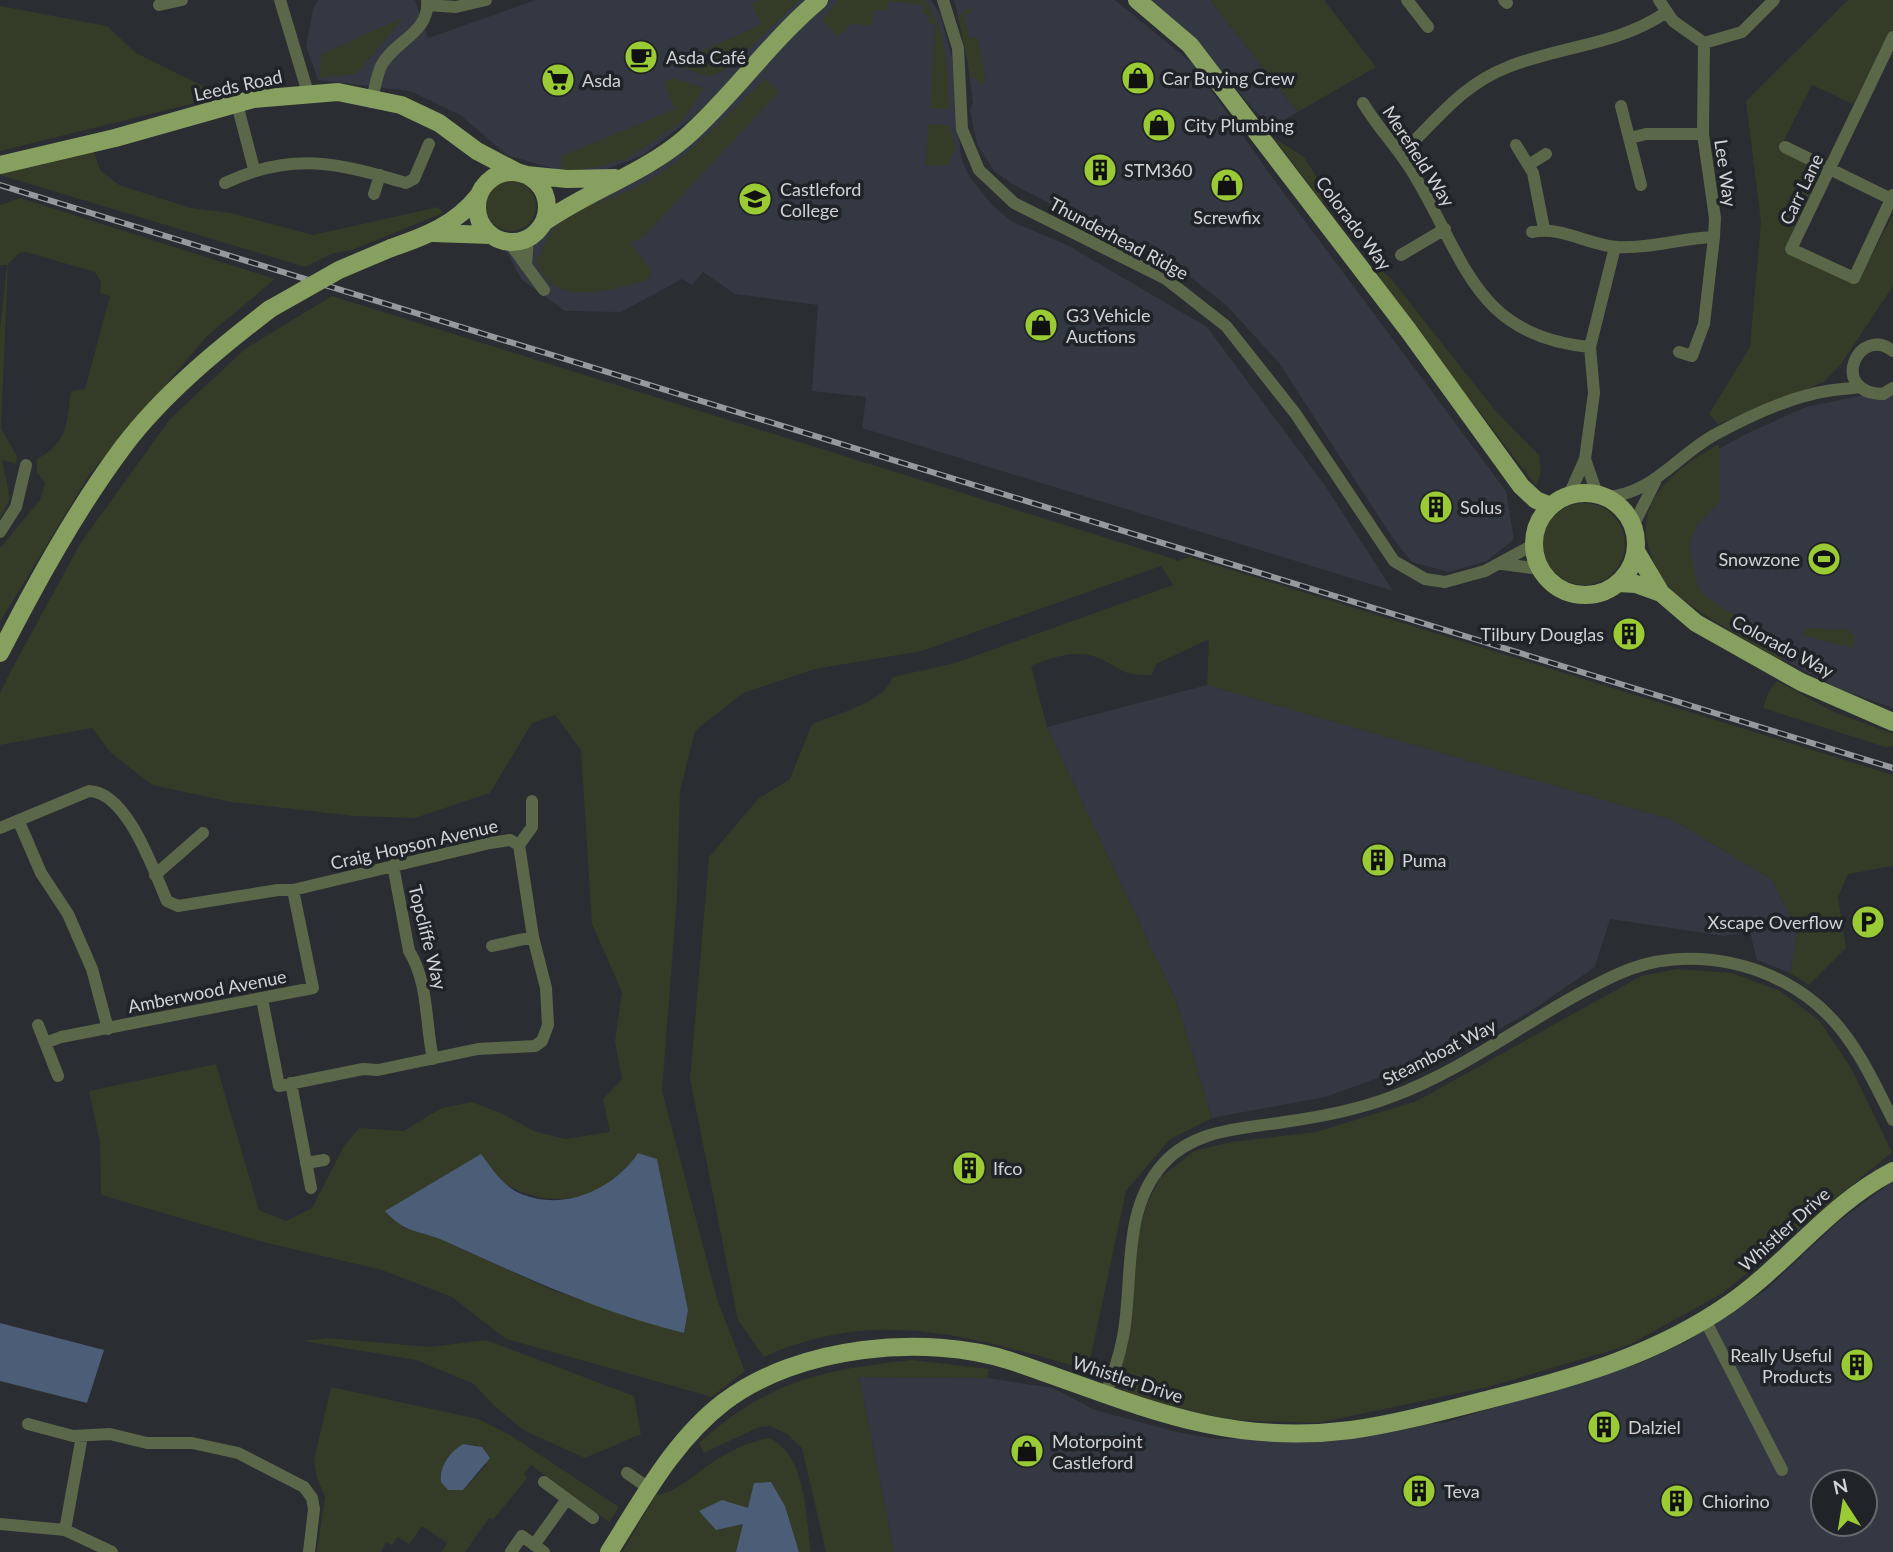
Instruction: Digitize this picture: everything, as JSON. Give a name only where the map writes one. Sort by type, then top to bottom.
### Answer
[{"type":"main road","points":[[433,233],[491,235],[509,242],[528,238],[543,223],[572,202],[648,165],[685,138],[819,0]]},
{"type":"main road","name":"Colorado Way","points":[[1137,0],[1199,56],[1401,320],[1521,486],[1536,500],[1551,506]]},
{"type":"main road","name":"Leeds Road","points":[[0,165],[115,138],[237,104],[309,93],[338,92],[401,105],[439,123],[477,151],[523,174],[542,189],[547,204],[543,223]]},
{"type":"main road","points":[[477,151],[483,174],[478,216],[491,235]]},
{"type":"main road","points":[[0,653],[89,497],[124,445],[213,353],[270,309],[327,276],[433,233],[466,211],[497,175],[523,174],[567,179],[619,178]]},
{"type":"main road","name":"Colorado Way","points":[[1521,486],[1532,515],[1533,541]]},
{"type":"main road","points":[[1569,495],[1602,496],[1620,506],[1633,526],[1636,551],[1629,570],[1618,583],[1591,595],[1576,594],[1549,581],[1540,569],[1533,541],[1544,513],[1569,495]]},
{"type":"main road","name":"Colorado Way","points":[[1636,551],[1661,593],[1696,622],[1759,661],[1893,722]]},
{"type":"main road","name":"Colorado Way","points":[[1618,583],[1636,584],[1661,593]]},
{"type":"main road","name":"Whistler Drive","points":[[609,1552],[677,1450],[723,1403],[776,1375],[843,1355],[876,1349],[924,1346],[970,1350],[1010,1361],[1157,1414],[1239,1431],[1305,1434],[1352,1429],[1552,1385],[1639,1355],[1705,1320],[1759,1282],[1849,1199],[1893,1171]]},
{"type":"street","points":[[280,0],[309,93]]},
{"type":"street","points":[[372,98],[381,66],[398,45],[423,24],[427,3],[456,7],[486,0]]},
{"type":"street","name":"Thunderhead Ridge","points":[[943,0],[958,48],[962,129],[979,170],[993,187],[1014,203],[1166,279],[1226,326],[1295,413],[1381,546],[1409,573],[1446,582],[1502,564],[1533,541]]},
{"type":"street","points":[[1407,0],[1428,27]]},
{"type":"street","points":[[1659,0],[1665,13],[1693,38],[1704,43],[1741,32],[1774,0]]},
{"type":"street","points":[[1401,155],[1441,111],[1483,79],[1546,54],[1623,36],[1645,27],[1665,13]]},
{"type":"street","name":"Carr Lane","points":[[1892,197],[1854,278],[1791,249],[1893,37]]},
{"type":"street","name":"Lee Way","points":[[1679,352],[1692,356],[1704,324],[1714,237],[1703,134],[1704,43]]},
{"type":"street","name":"Merefield Way","points":[[1363,103],[1381,132],[1401,155],[1445,229],[1475,289],[1501,315],[1533,334],[1566,345],[1590,347]]},
{"type":"street","points":[[237,104],[254,169]]},
{"type":"street","points":[[1621,106],[1641,186]]},
{"type":"street","points":[[1630,138],[1646,134],[1703,134]]},
{"type":"street","points":[[225,183],[254,169],[296,163],[347,165],[407,183],[414,179],[429,144]]},
{"type":"street","points":[[1516,145],[1530,164],[1538,230],[1615,247],[1657,246],[1714,237]]},
{"type":"street","points":[[1785,147],[1892,197]]},
{"type":"street","points":[[1530,164],[1546,154]]},
{"type":"street","points":[[374,194],[380,175]]},
{"type":"street","name":"Merefield Way","points":[[1401,255],[1445,229]]},
{"type":"street","points":[[526,267],[528,238]]},
{"type":"street","points":[[509,242],[544,290]]},
{"type":"street","points":[[1569,495],[1585,459],[1594,393],[1590,347],[1615,247]]},
{"type":"street","points":[[1826,391],[1852,368],[1858,353],[1865,348],[1882,345],[1893,351]]},
{"type":"street","points":[[1852,368],[1859,387]]},
{"type":"street","points":[[1585,459],[1602,496],[1634,492],[1655,481],[1713,436],[1753,415],[1826,391],[1859,387],[1871,394],[1882,394],[1893,388]]},
{"type":"street","points":[[0,532],[16,507],[26,465]]},
{"type":"street","points":[[1633,526],[1655,481]]},
{"type":"street","name":"Thunderhead Ridge","points":[[1502,564],[1540,569]]},
{"type":"street","name":"Craig Hopson Avenue","points":[[0,828],[89,791],[102,791],[124,811],[167,901],[178,906],[293,890],[490,843],[510,840],[519,845],[533,937],[546,988],[548,1025],[542,1041],[529,1048],[492,1047],[291,1083]]},
{"type":"street","points":[[519,845],[532,827],[532,801]]},
{"type":"street","name":"Amberwood Avenue","points":[[19,821],[41,873],[68,914],[92,969],[103,1030],[313,988],[293,890]]},
{"type":"street","points":[[155,875],[203,833]]},
{"type":"street","name":"Topcliffe Way","points":[[393,865],[409,951],[416,961],[428,1011],[425,1023],[433,1059]]},
{"type":"street","points":[[492,946],[533,937]]},
{"type":"street","name":"Steamboat Way","points":[[1105,1395],[1123,1337],[1138,1211],[1143,1193],[1155,1174],[1180,1149],[1228,1130],[1336,1114],[1390,1098],[1475,1057],[1594,986],[1630,970],[1664,961],[1718,961],[1746,967],[1781,981],[1831,1017],[1856,1053],[1893,1120]]},
{"type":"street","points":[[261,999],[279,1086],[291,1083],[311,1188]]},
{"type":"street","points":[[38,1025],[58,1076]]},
{"type":"street","points":[[45,1043],[103,1030]]},
{"type":"street","points":[[306,1163],[324,1160]]},
{"type":"street","points":[[1705,1320],[1782,1470]]},
{"type":"street","points":[[28,1424],[82,1436],[110,1434],[147,1443],[215,1447],[238,1453],[303,1487],[312,1498],[309,1552]]},
{"type":"street","points":[[65,1530],[82,1436]]},
{"type":"street","points":[[627,1473],[650,1489]]},
{"type":"street","points":[[544,1482],[593,1518]]},
{"type":"street","points":[[511,1552],[522,1536],[539,1548],[567,1499]]},
{"type":"street","points":[[0,1524],[65,1530],[112,1552]]},
{"type":"shaded area","points":[[318,0],[415,0],[428,38],[536,0],[812,0],[692,118],[643,155],[604,170],[565,172],[507,155],[460,115],[410,91],[318,80],[306,46],[313,10]]},
{"type":"shaded area","points":[[827,0],[931,0],[940,14],[952,57],[961,158],[969,176],[992,205],[1011,221],[1069,246],[1207,327],[1326,487],[1393,591],[862,428],[866,397],[812,391],[818,305],[735,294],[703,272],[692,285],[682,279],[621,312],[565,311],[522,280],[505,249],[528,243],[565,211],[631,183],[668,162]]},
{"type":"shaded area","points":[[954,0],[1115,0],[1192,63],[1272,177],[1506,491],[1514,539],[1487,561],[1448,572],[1412,562],[1394,540],[1279,363],[1228,307],[1192,278],[1014,185],[994,171],[977,144],[970,110],[973,103],[965,44]]},
{"type":"shaded area","points":[[1150,0],[1210,0],[1298,112],[1270,128],[1190,35]]},
{"type":"shaded area","points":[[1893,389],[1893,708],[1837,688],[1779,657],[1686,595],[1655,501],[1696,461],[1748,433],[1806,407]]},
{"type":"shaded area","points":[[1207,685],[1673,820],[1772,880],[1798,931],[1790,973],[1757,960],[1750,932],[1724,936],[1610,919],[1595,967],[1528,1013],[1470,1045],[1325,1097],[1212,1118],[1176,1000],[1047,727]]},
{"type":"shaded area","points":[[1893,1181],[1893,1552],[894,1552],[859,1377],[987,1378],[1053,1388],[1095,1410],[1181,1433],[1217,1439],[1331,1437],[1447,1422],[1638,1364],[1686,1342],[1766,1290],[1839,1221]]},
{"type":"green space","points":[[758,0],[799,0],[730,67],[709,77],[687,69],[680,60],[761,25],[752,3]]},
{"type":"green space","points":[[838,0],[924,0],[937,22],[945,52],[949,109],[930,108],[935,24],[928,23],[929,15],[923,14],[923,5],[888,1],[887,10],[874,10],[872,25],[851,24],[838,37],[822,21]]},
{"type":"green space","points":[[1210,0],[1324,0],[1376,67],[1298,112]]},
{"type":"green space","points":[[1848,0],[1893,0],[1893,30],[1853,104],[1812,85],[1780,148],[1821,171],[1784,251],[1856,285],[1893,215],[1893,286],[1841,364],[1824,382],[1718,424],[1709,414],[1750,347],[1761,222],[1746,101]]},
{"type":"green space","points":[[0,6],[107,26],[136,53],[223,96],[0,151]]},
{"type":"green space","points":[[969,6],[972,11],[964,15],[969,38],[977,37],[986,80],[981,85],[980,81],[971,77],[958,17]]},
{"type":"green space","points":[[404,17],[356,74],[319,78],[322,54]]},
{"type":"green space","points":[[673,78],[704,88],[682,121],[628,158],[602,166],[560,173],[562,156],[675,109],[664,82]]},
{"type":"green space","points":[[765,79],[779,92],[643,237],[630,243],[651,270],[649,279],[617,288],[582,292],[566,290],[552,284],[542,274],[536,257],[541,256],[546,241],[566,218],[655,177],[704,138]]},
{"type":"green space","points":[[929,124],[949,125],[955,146],[949,165],[925,166]]},
{"type":"green space","points":[[1274,138],[1304,157],[1329,197],[1322,202]]},
{"type":"green space","points":[[94,152],[100,170],[119,185],[191,208],[231,213],[313,235],[438,207],[443,213],[352,250],[334,253],[305,267],[0,175],[0,171]]},
{"type":"green space","points":[[511,181],[529,188],[536,206],[529,224],[511,231],[493,224],[486,206],[493,188]]},
{"type":"green space","points":[[20,198],[275,279],[207,336],[89,475],[0,622],[0,548],[40,500],[45,483],[37,473],[37,459],[61,439],[71,391],[85,389],[110,296],[100,293],[101,282],[95,272],[26,252],[19,253],[8,264],[1,428],[17,456],[16,464],[2,460],[10,498],[0,518],[0,330],[7,265],[0,265],[0,205]]},
{"type":"green space","points":[[1371,260],[1392,280],[1494,409],[1539,455],[1541,472],[1536,486],[1385,288]]},
{"type":"green space","points":[[332,296],[1177,560],[1174,562],[1190,557],[1893,775],[1893,866],[1848,874],[1838,897],[1846,948],[1809,985],[1790,973],[1798,931],[1772,880],[1673,820],[1207,685],[1209,639],[1156,664],[1152,675],[1126,673],[1096,657],[1080,654],[1054,658],[1031,666],[1047,727],[1176,1000],[1212,1118],[1169,1140],[1126,1191],[1088,1370],[966,1338],[887,1330],[847,1333],[806,1341],[764,1357],[738,1320],[690,1079],[709,857],[758,799],[790,779],[812,724],[869,701],[887,686],[893,677],[955,663],[1173,585],[1161,566],[922,651],[815,669],[743,693],[695,731],[680,791],[677,897],[662,1091],[718,1302],[745,1371],[712,1397],[506,1339],[452,1297],[382,1270],[263,1242],[101,1195],[100,1143],[89,1091],[216,1064],[259,1210],[286,1221],[312,1208],[344,1146],[359,1128],[403,1131],[442,1108],[472,1102],[503,1114],[534,1131],[565,1139],[610,1132],[603,1099],[622,1079],[615,1041],[622,992],[592,924],[581,750],[555,715],[532,723],[490,793],[415,818],[354,816],[231,802],[152,785],[111,753],[92,728],[0,745],[0,693],[80,544],[170,419],[246,348]],"holes":[[[638,1153],[657,1159],[688,1310],[684,1333],[552,1290],[439,1238],[401,1227],[502,1182],[539,1197],[576,1197],[594,1192],[610,1182],[625,1170]]]},
{"type":"green space","points":[[1719,444],[1720,501],[1697,525],[1689,543],[1697,585],[1705,596],[1783,647],[1781,661],[1680,597],[1663,580],[1651,554],[1646,535],[1652,502],[1674,475]]},
{"type":"green space","points":[[1584,503],[1600,506],[1613,515],[1622,528],[1625,544],[1622,560],[1613,573],[1600,582],[1584,585],[1568,582],[1555,573],[1546,560],[1543,544],[1546,528],[1555,515],[1568,506]]},
{"type":"green space","points":[[1807,628],[1850,630],[1850,634],[1854,634],[1854,648],[1800,635]]},
{"type":"green space","points":[[1777,681],[1834,712],[1893,734],[1893,746],[1885,747],[1763,708],[1769,691]]},
{"type":"green space","points":[[1677,969],[1732,973],[1780,991],[1819,1020],[1851,1068],[1892,1152],[1723,1293],[1629,1345],[1488,1387],[1318,1423],[1231,1420],[1153,1403],[1124,1393],[1120,1375],[1139,1231],[1147,1204],[1160,1178],[1194,1151],[1231,1142],[1316,1132],[1417,1101],[1641,976]]},
{"type":"green space","points":[[328,1338],[430,1347],[486,1340],[634,1396],[641,1434],[585,1458],[525,1431],[494,1406],[474,1384],[416,1360],[303,1341]]},
{"type":"green space","points":[[912,1360],[989,1369],[987,1378],[859,1377],[894,1552],[826,1552],[802,1448],[787,1434],[770,1426],[759,1427],[704,1453],[699,1443],[749,1405],[798,1382],[851,1368]]},
{"type":"green space","points":[[331,1387],[478,1419],[510,1435],[619,1507],[609,1522],[531,1465],[524,1474],[527,1478],[493,1520],[489,1518],[465,1552],[442,1552],[447,1543],[422,1526],[409,1544],[398,1537],[392,1545],[386,1542],[381,1552],[317,1552],[325,1497],[317,1478],[314,1460]],"holes":[[[463,1444],[477,1445],[486,1465],[463,1490],[448,1490],[450,1455]]]},
{"type":"green space","points":[[769,1438],[781,1446],[791,1458],[797,1472],[805,1504],[811,1552],[799,1552],[785,1506],[748,1508],[736,1552],[622,1552],[656,1495],[679,1487],[733,1451]]},
{"type":"water","points":[[638,1153],[657,1159],[688,1310],[684,1333],[623,1315],[564,1293],[447,1242],[400,1225],[385,1211],[481,1154],[500,1178],[517,1192],[540,1199],[556,1200],[572,1198],[603,1186],[628,1166]]},
{"type":"water","points":[[0,1323],[104,1350],[87,1403],[0,1381]]},
{"type":"water","points":[[463,1444],[482,1447],[490,1458],[463,1490],[448,1490],[441,1482],[442,1470],[450,1455]]},
{"type":"water","points":[[771,1482],[785,1506],[799,1552],[736,1552],[743,1524],[716,1530],[699,1511],[722,1500],[748,1508],[754,1483]]},
{"type":"railway","points":[[0,185],[1893,768]]},
{"type":"place","name":"Asda Café","points":[[641,57]]},
{"type":"place","name":"Car Buying Crew","points":[[1138,78]]},
{"type":"place","name":"Asda","points":[[558,80]]},
{"type":"place","name":"City Plumbing","points":[[1159,125]]},
{"type":"place","name":"STM360","points":[[1100,170]]},
{"type":"place","name":"Screwfix","points":[[1227,185]]},
{"type":"place","name":"Castleford College","points":[[755,199]]},
{"type":"place","name":"G3 Vehicle Auctions","points":[[1041,325]]},
{"type":"place","name":"Solus","points":[[1436,507]]},
{"type":"place","name":"Snowzone","points":[[1824,559]]},
{"type":"place","name":"Tilbury Douglas","points":[[1629,634]]},
{"type":"place","name":"Puma","points":[[1378,860]]},
{"type":"place","name":"Xscape Overflow","points":[[1868,922]]},
{"type":"place","name":"Ifco","points":[[969,1168]]},
{"type":"place","name":"Really Useful Products","points":[[1857,1365]]},
{"type":"place","name":"Dalziel","points":[[1604,1427]]},
{"type":"place","name":"Motorpoint Castleford","points":[[1027,1451]]},
{"type":"place","name":"Teva","points":[[1419,1491]]},
{"type":"place","name":"Chiorino","points":[[1677,1501]]}]
